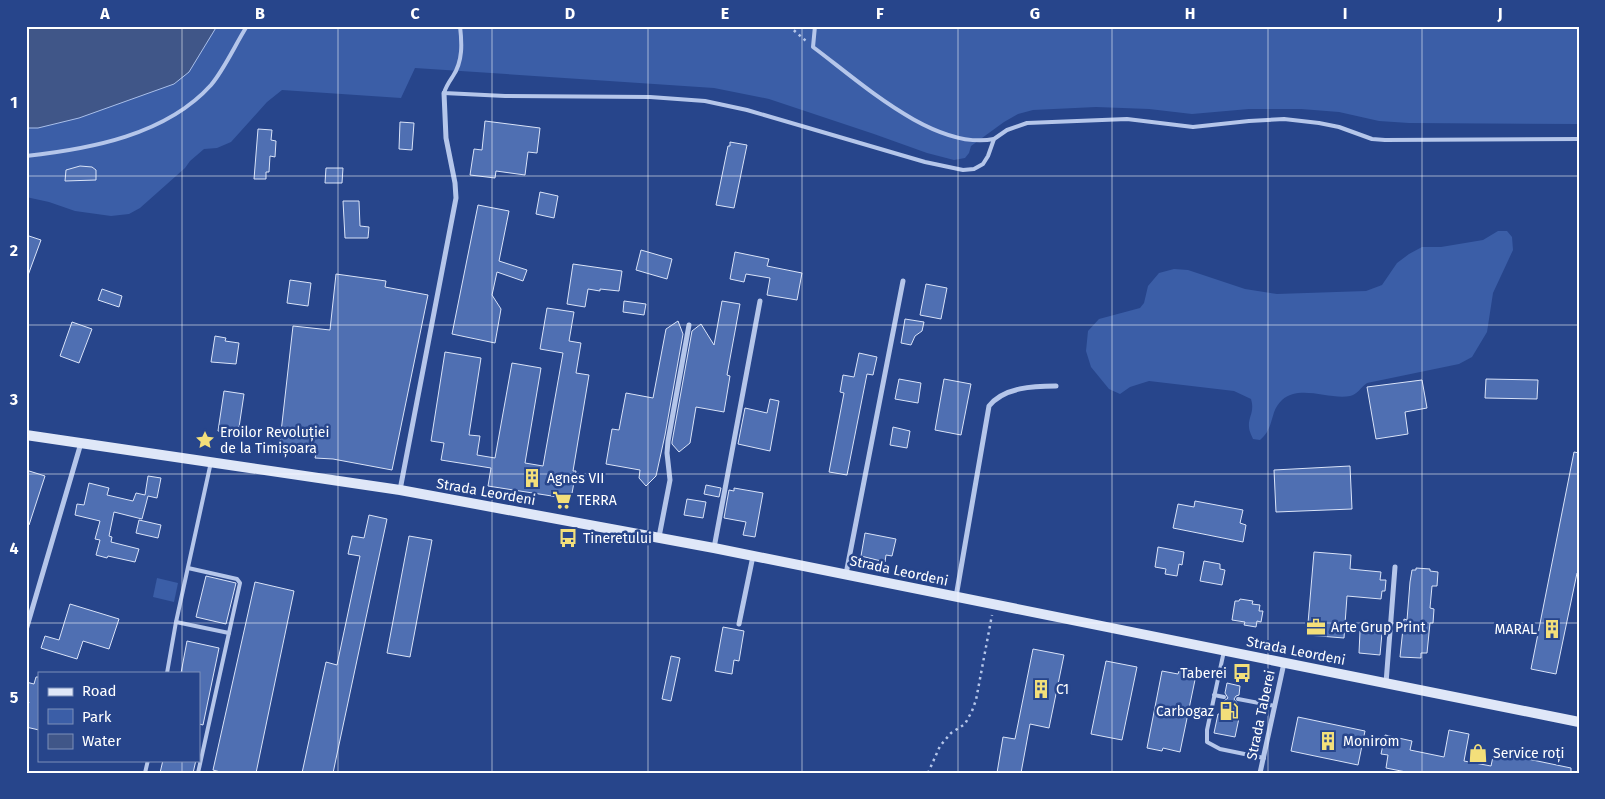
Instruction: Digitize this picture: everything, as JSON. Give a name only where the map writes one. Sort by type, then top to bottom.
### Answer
[{"type":"main road","name":"Strada Leordeni","points":[[26,435],[400,490],[659,537],[1579,722]]},
{"type":"street","points":[[400,490],[456,198],[444,125],[444,93]]},
{"type":"street","points":[[846,574],[903,281]]},
{"type":"street","points":[[714,548],[760,301]]},
{"type":"street","points":[[659,537],[670,480],[667,453],[668,441],[689,325]]},
{"type":"street","points":[[956,597],[989,406],[995,398],[1026,388],[1056,386]]},
{"type":"street","points":[[26,630],[80,443]]},
{"type":"street","points":[[739,624],[753,556]]},
{"type":"street","points":[[1386,683],[1395,566]]},
{"type":"street","name":"Strada Taberei","points":[[1260,773],[1284,663]]},
{"type":"lane","points":[[26,156],[108,141],[157,123],[181,110],[212,83],[247,26]]},
{"type":"lane","points":[[460,26],[461,58],[445,87],[444,93],[505,96],[650,97],[705,101],[747,110],[925,162],[963,170],[974,169],[983,164],[994,139]]},
{"type":"lane","points":[[815,26],[813,46],[895,108],[939,133],[974,142],[994,139],[1007,130],[1027,122],[1127,119],[1193,127],[1249,120],[1284,119],[1319,122],[1340,127],[1372,139],[1385,140],[1579,139]]},
{"type":"lane","points":[[167,672],[176,622],[211,462]]},
{"type":"lane","points":[[188,568],[239,581],[198,773]]},
{"type":"lane","points":[[176,622],[229,633]]},
{"type":"lane","points":[[1224,651],[1206,730],[1207,742],[1220,749],[1264,758]]},
{"type":"lane","points":[[1214,695],[1224,697]]},
{"type":"lane","points":[[1238,700],[1275,706]]},
{"type":"path","points":[[789,26],[813,46]]},
{"type":"path","points":[[928,773],[940,746],[951,733],[964,724],[972,711],[976,700],[994,604]]},
{"type":"green space","points":[[26,26],[1579,26],[1579,124],[1409,123],[1379,121],[1339,112],[1301,109],[1249,109],[1192,114],[1149,109],[1096,107],[1033,110],[1018,114],[1004,122],[971,146],[965,158],[954,160],[927,153],[769,99],[714,88],[415,68],[401,98],[282,90],[267,102],[231,142],[217,148],[204,149],[140,208],[129,214],[111,216],[75,211],[49,202],[26,197]]},
{"type":"green space","points":[[1498,231],[1507,231],[1512,237],[1513,250],[1493,293],[1487,332],[1472,357],[1459,364],[1367,383],[1357,393],[1350,396],[1342,397],[1306,393],[1289,395],[1278,405],[1268,430],[1260,440],[1253,439],[1249,429],[1252,407],[1251,399],[1234,391],[1149,381],[1130,387],[1120,394],[1109,389],[1091,367],[1086,351],[1088,331],[1099,319],[1140,308],[1144,303],[1148,286],[1159,273],[1174,269],[1188,270],[1245,289],[1277,294],[1366,291],[1382,285],[1397,263],[1422,247],[1441,247],[1483,240]]},
{"type":"green space","points":[[157,578],[178,583],[174,602],[153,597]]},
{"type":"water","points":[[26,26],[217,26],[189,72],[174,84],[79,118],[38,128],[26,128]]},
{"type":"building","points":[[485,121],[540,128],[537,153],[528,152],[525,175],[496,171],[495,178],[470,175],[474,149],[482,150]]},
{"type":"building","points":[[400,122],[414,123],[412,150],[399,149]]},
{"type":"building","points":[[258,129],[272,130],[271,140],[276,141],[275,157],[270,156],[269,172],[266,172],[266,179],[254,179]]},
{"type":"building","points":[[730,142],[747,145],[734,208],[716,205]]},
{"type":"building","points":[[80,166],[92,167],[96,170],[96,180],[65,181],[66,170]]},
{"type":"building","points":[[326,168],[343,168],[342,183],[325,183]]},
{"type":"building","points":[[540,192],[558,196],[554,218],[536,214]]},
{"type":"building","points":[[343,201],[359,201],[360,226],[369,227],[368,238],[345,238]]},
{"type":"building","points":[[478,205],[509,211],[499,261],[527,270],[523,281],[497,272],[492,295],[501,309],[495,343],[452,334]]},
{"type":"building","points":[[26,235],[41,240],[27,278],[26,277]]},
{"type":"building","points":[[641,250],[672,259],[667,279],[636,270]]},
{"type":"building","points":[[735,252],[769,259],[767,266],[802,273],[797,300],[767,295],[770,278],[746,274],[744,282],[730,279]]},
{"type":"building","points":[[573,264],[622,271],[619,291],[588,289],[585,307],[567,304]]},
{"type":"building","points":[[336,274],[386,281],[385,287],[428,295],[392,470],[333,459],[315,458],[316,454],[279,450],[293,326],[330,330]]},
{"type":"building","points":[[290,280],[311,283],[308,306],[287,303]]},
{"type":"building","points":[[926,284],[947,288],[941,319],[920,315]]},
{"type":"building","points":[[102,289],[122,296],[119,307],[98,300]]},
{"type":"building","points":[[624,301],[646,304],[644,315],[623,312]]},
{"type":"building","points":[[722,301],[740,304],[727,375],[730,376],[724,412],[696,407],[690,443],[679,452],[672,442],[692,331],[701,324],[714,345]]},
{"type":"building","points":[[547,308],[574,312],[569,341],[581,343],[576,373],[589,375],[573,471],[576,471],[571,499],[488,486],[491,468],[441,460],[444,443],[431,441],[445,352],[481,358],[469,435],[480,436],[477,455],[495,458],[512,363],[541,368],[525,463],[543,466],[563,353],[540,349]]},
{"type":"building","points":[[905,319],[924,322],[922,331],[915,336],[911,345],[901,343]]},
{"type":"building","points":[[678,321],[683,334],[665,435],[656,476],[646,486],[639,478],[640,470],[606,464],[612,429],[619,430],[626,393],[653,398],[666,329]]},
{"type":"building","points":[[72,322],[92,329],[79,363],[60,356]]},
{"type":"building","points":[[215,336],[226,338],[225,341],[239,343],[236,364],[211,362]]},
{"type":"building","points":[[859,353],[877,357],[873,375],[867,374],[847,475],[829,472],[844,393],[840,392],[843,375],[854,377]]},
{"type":"building","points":[[899,379],[921,383],[918,403],[895,399]]},
{"type":"building","points":[[944,379],[971,384],[961,435],[935,430]]},
{"type":"building","points":[[1486,379],[1538,380],[1537,399],[1485,398]]},
{"type":"building","points":[[1422,380],[1427,408],[1405,412],[1408,434],[1376,439],[1367,387]]},
{"type":"building","points":[[224,391],[244,394],[238,434],[218,431]]},
{"type":"building","points":[[770,399],[779,401],[770,451],[738,444],[745,408],[767,413]]},
{"type":"building","points":[[893,427],[910,431],[907,448],[890,445]]},
{"type":"building","points":[[1574,452],[1579,453],[1579,574],[1577,573],[1556,674],[1531,669]]},
{"type":"building","points":[[1350,466],[1352,509],[1276,512],[1274,470]]},
{"type":"building","points":[[26,470],[45,476],[29,525],[26,525]]},
{"type":"building","points":[[148,476],[161,478],[157,498],[148,496],[142,519],[114,512],[109,536],[112,537],[111,542],[139,549],[135,562],[96,555],[100,540],[95,539],[100,521],[75,515],[77,504],[84,505],[89,483],[109,488],[107,495],[133,501],[136,493],[145,495]]},
{"type":"building","points":[[706,485],[721,488],[719,497],[704,494]]},
{"type":"building","points":[[734,488],[763,493],[755,537],[743,535],[746,522],[724,518],[729,490],[734,491]]},
{"type":"building","points":[[687,499],[706,502],[703,518],[684,515]]},
{"type":"building","points":[[1195,501],[1243,510],[1240,523],[1246,525],[1243,542],[1173,528],[1178,504],[1194,507]]},
{"type":"building","points":[[369,515],[387,519],[333,773],[302,773],[326,662],[337,665],[360,556],[348,554],[352,536],[364,538]]},
{"type":"building","points":[[139,520],[161,525],[158,538],[136,533]]},
{"type":"building","points":[[865,533],[896,539],[892,556],[886,555],[885,562],[861,556]]},
{"type":"building","points":[[409,536],[432,540],[410,657],[387,653]]},
{"type":"building","points":[[1158,547],[1184,552],[1182,565],[1179,564],[1177,576],[1165,574],[1166,569],[1155,567]]},
{"type":"building","points":[[1314,552],[1351,555],[1350,569],[1381,572],[1380,580],[1386,580],[1385,591],[1382,591],[1381,599],[1347,596],[1344,638],[1307,635]]},
{"type":"building","points":[[1204,561],[1220,564],[1220,569],[1225,570],[1222,585],[1200,581]]},
{"type":"building","points":[[1416,568],[1430,569],[1430,571],[1438,572],[1437,586],[1432,586],[1430,608],[1434,609],[1433,623],[1430,623],[1427,653],[1421,653],[1421,658],[1400,657],[1404,619],[1407,620],[1412,570],[1416,570]]},
{"type":"building","points":[[206,576],[236,583],[226,624],[196,617]]},
{"type":"building","points":[[255,582],[294,591],[256,773],[224,773],[213,770]]},
{"type":"building","points":[[1240,599],[1253,601],[1252,604],[1260,605],[1259,611],[1263,611],[1261,622],[1257,621],[1256,627],[1244,625],[1245,622],[1232,620],[1235,601]]},
{"type":"building","points":[[70,604],[119,619],[109,649],[83,641],[77,659],[41,648],[45,636],[59,640]]},
{"type":"building","points":[[723,627],[744,631],[739,661],[734,660],[732,674],[715,671]]},
{"type":"building","points":[[1360,631],[1382,633],[1380,655],[1359,653]]},
{"type":"building","points":[[187,641],[219,648],[203,725],[200,724],[200,672],[181,672]]},
{"type":"building","name":"C1","points":[[1033,649],[1064,655],[1049,728],[1030,724],[1021,773],[997,773],[1003,737],[1015,739]]},
{"type":"building","points":[[671,656],[680,658],[671,701],[662,699]]},
{"type":"building","points":[[1106,661],[1137,667],[1122,740],[1091,734]]},
{"type":"building","points":[[1162,671],[1178,674],[1179,671],[1196,675],[1180,752],[1163,748],[1162,751],[1147,748]]},
{"type":"building","points":[[36,677],[38,677],[38,730],[26,727],[26,711],[29,702],[26,701],[26,682],[34,684]]},
{"type":"building","points":[[1227,683],[1240,686],[1239,695],[1234,699],[1237,703],[1235,717],[1239,718],[1235,737],[1214,733],[1218,714],[1221,714],[1224,701],[1228,698],[1225,693]]},
{"type":"building","name":"Monirom","points":[[1298,717],[1365,731],[1358,765],[1291,751]]},
{"type":"building","points":[[1449,730],[1469,734],[1464,761],[1491,766],[1494,752],[1571,768],[1571,773],[1411,773],[1386,768],[1388,755],[1381,754],[1385,735],[1412,741],[1410,750],[1444,757]]},
{"type":"building","points":[[163,762],[196,762],[193,773],[160,773]]},
{"type":"place","name":"Eroilor Revoluției de la Timișoara","points":[[205,440]]},
{"type":"place","name":"Agnes VII","points":[[532,478]]},
{"type":"place","name":"TERRA","points":[[562,500]]},
{"type":"place","name":"Tineretului","points":[[568,538]]},
{"type":"place","name":"Arte Grup Print","points":[[1316,627]]},
{"type":"place","name":"MARAL","points":[[1552,629]]},
{"type":"place","name":"Taberei","points":[[1242,673]]},
{"type":"place","name":"C1","points":[[1041,689]]},
{"type":"place","name":"Carbogaz","points":[[1229,711]]},
{"type":"place","name":"Monirom","points":[[1328,741]]},
{"type":"place","name":"Service roți","points":[[1478,753]]}]
